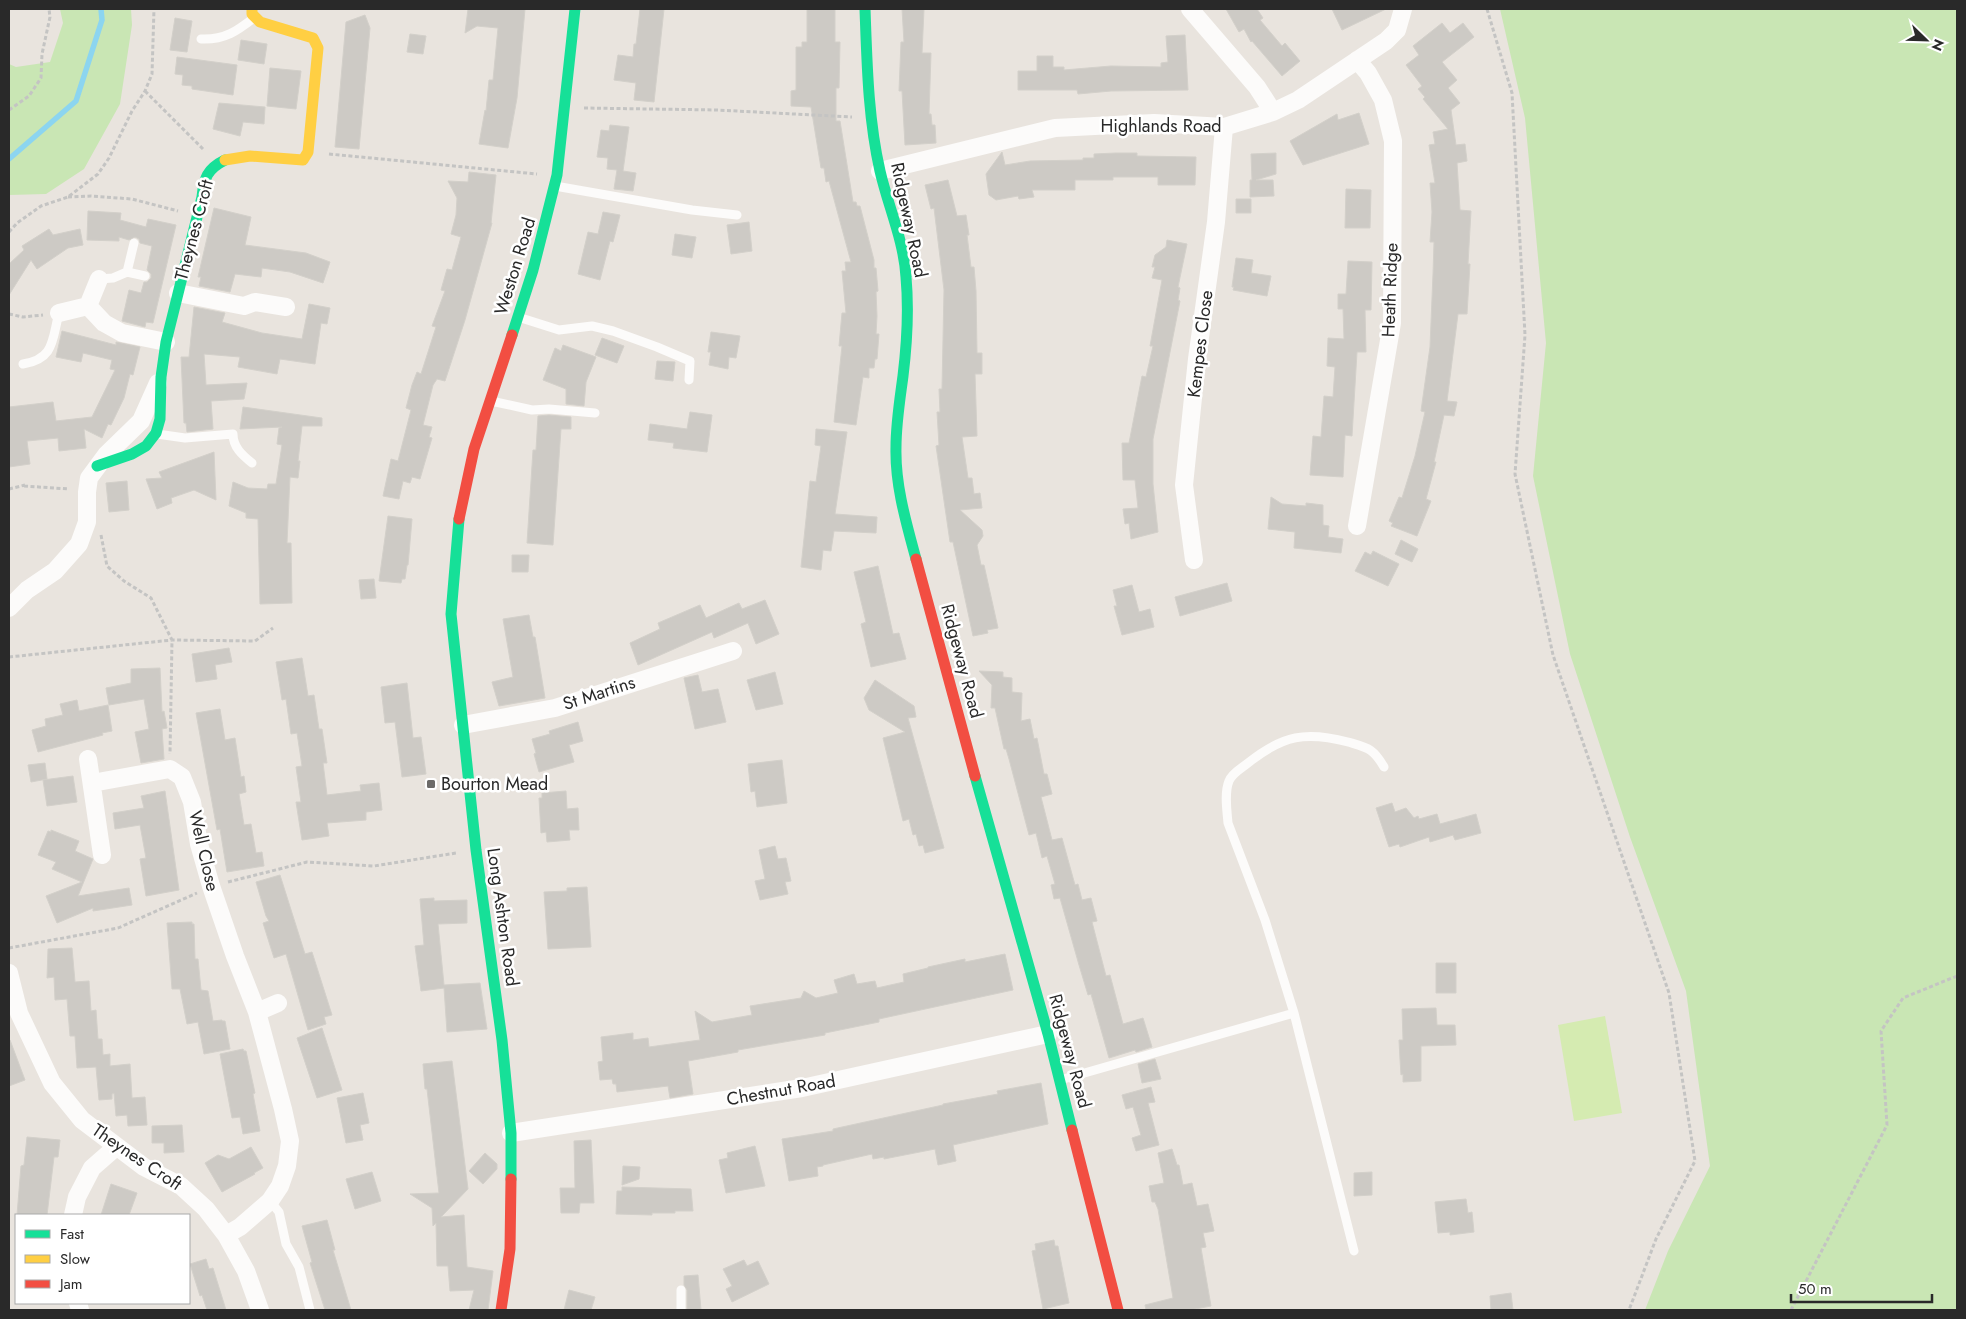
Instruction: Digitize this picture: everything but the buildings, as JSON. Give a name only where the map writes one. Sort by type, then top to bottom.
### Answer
[{"type":"street","name":"Weston Road","points":[[457,528],[474,449],[534,270],[556,181],[575,9]]},
{"type":"street","name":"Ridgeway Road","points":[[864,9],[870,118],[880,171],[899,239],[906,274],[907,348],[896,438],[896,470],[904,516],[1006,890],[1048,1034],[1118,1310]]},
{"type":"street","points":[[1190,9],[1257,88],[1273,112]]},
{"type":"street","name":"Highlands Road","points":[[880,171],[1055,128],[1154,123],[1224,127],[1273,112],[1298,100],[1386,41],[1396,30],[1403,9]]},
{"type":"street","points":[[254,13],[260,22],[274,28],[313,38],[318,48],[308,152]]},
{"type":"street","name":"Heath Ridge","points":[[1356,526],[1392,323],[1394,141],[1383,100],[1368,73],[1357,60]]},
{"type":"street","name":"Kempes Close","points":[[1194,560],[1184,485],[1197,360],[1216,222],[1224,127]]},
{"type":"street","name":"Theynes Croft","points":[[156,434],[160,419],[161,377],[166,342],[202,197],[204,178],[217,163],[236,156],[303,160],[308,152]]},
{"type":"street","points":[[88,306],[99,279]]},
{"type":"street","points":[[178,293],[244,306],[255,302],[286,307]]},
{"type":"street","points":[[59,313],[88,306]]},
{"type":"street","points":[[88,306],[104,323],[122,332],[166,342]]},
{"type":"street","name":"Theynes Croft","points":[[9,608],[27,590],[55,572],[79,544],[87,522],[89,478],[97,466],[138,425],[161,377]]},
{"type":"street","points":[[97,466],[132,454],[146,446],[156,434]]},
{"type":"street","name":"Long Ashton Road","points":[[457,528],[451,614],[476,850],[502,1040],[510,1134],[510,1249],[502,1310]]},
{"type":"street","name":"St Martins","points":[[463,725],[555,708],[733,651]]},
{"type":"street","points":[[88,759],[102,855]]},
{"type":"street","points":[[92,783],[170,769]]},
{"type":"street","name":"Well Close","points":[[170,769],[182,777],[192,802],[211,886],[234,956],[257,1012],[290,1141],[287,1166],[280,1186],[270,1200],[240,1227],[226,1235]]},
{"type":"street","name":"Theynes Croft","points":[[9,973],[14,1015],[52,1083],[82,1120],[144,1167],[181,1186],[206,1209],[226,1235],[246,1271],[260,1310]]},
{"type":"street","points":[[257,1012],[278,1003]]},
{"type":"street","name":"Chestnut Road","points":[[510,1134],[802,1088],[1048,1034]]},
{"type":"street","points":[[73,1214],[77,1197],[92,1168],[116,1147]]},
{"type":"lane","points":[[201,39],[214,40],[235,33],[254,13]]},
{"type":"lane","points":[[556,181],[692,210],[737,215]]},
{"type":"lane","points":[[127,272],[134,243]]},
{"type":"lane","points":[[99,279],[113,278],[127,272],[145,276]]},
{"type":"lane","points":[[23,364],[41,359],[47,354],[59,313]]},
{"type":"lane","points":[[518,317],[559,330],[592,326],[657,346],[690,361],[689,380]]},
{"type":"lane","points":[[490,400],[525,409],[549,409],[595,414]]},
{"type":"lane","points":[[138,425],[156,434],[185,438],[233,434],[233,440],[240,453],[252,463]]},
{"type":"lane","points":[[1354,1251],[1294,1013],[1265,920],[1228,823],[1228,782],[1233,775],[1262,752],[1285,740],[1307,735],[1330,738],[1364,747],[1377,753],[1384,766]]},
{"type":"lane","points":[[1060,1080],[1294,1013]]},
{"type":"lane","points":[[270,1200],[279,1212],[286,1244],[298,1267],[310,1310]]},
{"type":"lane","points":[[681,1290],[681,1310]]},
{"type":"path","points":[[9,110],[29,96],[41,78],[42,54],[50,17],[49,9]]},
{"type":"path","points":[[68,197],[98,174],[109,158],[132,111],[145,91],[152,74],[154,9]]},
{"type":"path","points":[[1487,9],[1512,93],[1524,335],[1515,474],[1553,655],[1669,993],[1695,1160],[1656,1239],[1629,1310]]},
{"type":"path","points":[[145,91],[203,150]]},
{"type":"path","points":[[581,108],[717,110],[870,118]]},
{"type":"path","points":[[308,152],[556,181]]},
{"type":"path","points":[[9,232],[17,223],[42,206],[68,197],[91,196],[132,199],[197,216]]},
{"type":"path","points":[[9,314],[23,317],[59,313]]},
{"type":"path","points":[[9,489],[25,485],[62,488]]},
{"type":"path","points":[[100,528],[107,566],[124,581],[151,598],[172,640],[170,769]]},
{"type":"path","points":[[9,657],[172,640],[255,641],[273,628]]},
{"type":"path","points":[[9,948],[118,928],[211,886],[307,862],[374,866],[476,850]]},
{"type":"path","points":[[1791,1310],[1887,1125],[1881,1031],[1903,998],[1957,976]]},
{"type":"green space","points":[[60,9],[131,9],[132,25],[120,104],[84,169],[46,194],[9,195],[9,64],[16,67],[50,62],[63,23]]},
{"type":"green space","points":[[1500,9],[1957,9],[1957,1310],[1645,1310],[1668,1251],[1710,1166],[1686,991],[1630,837],[1570,654],[1533,476],[1546,343],[1525,118]]},
{"type":"green space","points":[[1605,1016],[1622,1113],[1574,1121],[1558,1025]]},
{"type":"waterway","points":[[9,159],[76,101],[102,20],[101,9]]},
{"type":"traffic: fast","points":[[512,335],[533,270],[557,175],[575,9]]},
{"type":"traffic: fast","points":[[865,9],[869,90],[876,151],[905,264],[906,339],[897,420],[896,461],[902,503],[916,559]]},
{"type":"traffic: fast","points":[[97,466],[132,454],[146,446],[156,433],[160,419],[161,377],[166,342],[205,179],[214,167],[225,160]]},
{"type":"traffic: fast","points":[[459,519],[451,614],[476,850],[502,1040],[511,1133],[511,1179]]},
{"type":"traffic: fast","points":[[975,776],[1048,1034],[1072,1130]]},
{"type":"traffic: slow","points":[[225,160],[250,156],[303,160],[308,152],[318,48],[313,38],[260,22],[252,14],[252,9]]},
{"type":"traffic: jam","points":[[459,519],[474,449],[512,335]]},
{"type":"traffic: jam","points":[[916,559],[975,776]]},
{"type":"traffic: jam","points":[[1072,1130],[1118,1310]]},
{"type":"traffic: jam","points":[[501,1310],[510,1249],[511,1179]]},
{"type":"place","name":"Bourton Mead","points":[[431,784]]}]
